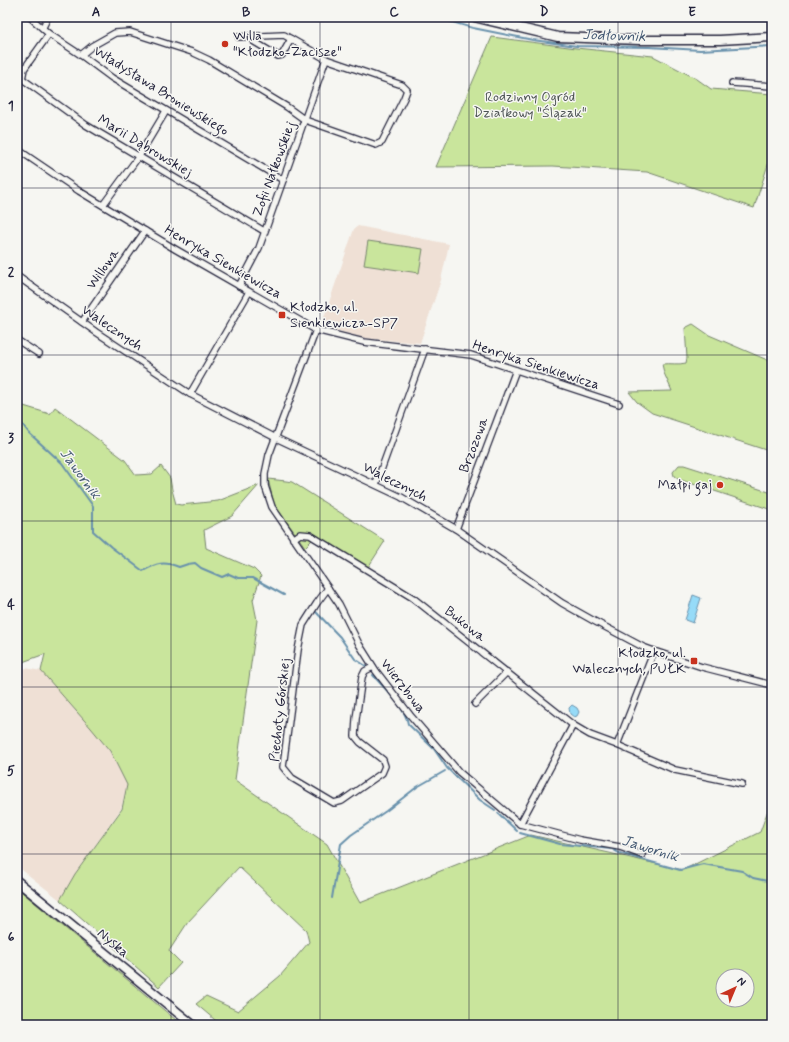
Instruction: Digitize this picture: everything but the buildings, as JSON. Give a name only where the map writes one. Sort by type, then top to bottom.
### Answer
[{"type":"street","name":"Władysława Broniewskiego","points":[[30,17],[49,34],[112,78],[282,180]]},
{"type":"street","points":[[42,28],[48,17]]},
{"type":"street","points":[[474,17],[558,37],[639,40],[720,40],[772,37]]},
{"type":"street","points":[[81,55],[92,46],[116,33],[130,32],[198,54],[287,107],[305,120],[376,145],[382,142],[407,90],[402,85],[326,59],[284,35],[238,36]]},
{"type":"street","points":[[22,79],[24,70],[49,34]]},
{"type":"street","points":[[252,36],[253,41],[278,56],[282,55],[291,39]]},
{"type":"street","name":"Zofii Nałkowskiej","points":[[239,286],[259,248],[326,59]]},
{"type":"street","name":"Marii Dąbrowskiej","points":[[17,75],[86,125],[264,231]]},
{"type":"street","points":[[732,83],[772,86]]},
{"type":"street","points":[[103,205],[139,156],[166,111]]},
{"type":"street","name":"Henryka Sienkiewicza","points":[[17,149],[145,231],[316,330],[364,342],[471,355],[619,404]]},
{"type":"street","name":"Willowa","points":[[82,322],[145,231]]},
{"type":"street","name":"Walecznych","points":[[17,276],[82,322],[190,394],[276,438],[401,497],[456,529],[562,603],[643,647],[714,670],[772,685]]},
{"type":"street","points":[[190,394],[249,292]]},
{"type":"street","name":"Wierzbowa","points":[[316,330],[269,455],[264,486],[272,507],[339,604],[359,644],[373,666],[410,715],[459,772],[520,824]]},
{"type":"street","points":[[17,340],[39,354]]},
{"type":"street","points":[[376,484],[425,350]]},
{"type":"street","name":"Brzozowa","points":[[456,529],[516,370]]},
{"type":"street","name":"Bukowa","points":[[293,539],[300,534],[310,535],[413,598],[573,725],[590,735],[675,770],[742,784]]},
{"type":"street","name":"Piechoty Górskiej","points":[[328,588],[303,625],[298,650],[283,767],[292,778],[334,803],[342,801],[382,773],[385,766],[383,760],[360,742],[355,736],[356,712],[362,677],[365,671],[373,666]]},
{"type":"street","points":[[617,745],[654,651]]},
{"type":"street","points":[[475,704],[507,672]]},
{"type":"street","points":[[573,725],[520,824],[580,840],[620,847],[642,855]]},
{"type":"street","name":"Nyska","points":[[17,881],[193,1025]]},
{"type":"shaded area","points":[[358,226],[449,244],[441,280],[420,343],[364,338],[321,326],[354,229]]},
{"type":"shaded area","points":[[26,668],[41,671],[91,728],[110,751],[127,785],[121,809],[75,874],[60,900],[17,866],[17,672]]},
{"type":"green space","name":"Rodzinny Ogród Działkowy \"Ślązak\"","points":[[492,37],[653,56],[697,79],[711,89],[772,94],[772,152],[754,208],[647,172],[553,166],[436,167]]},
{"type":"green space","points":[[368,241],[423,249],[419,273],[364,265]]},
{"type":"green space","points":[[693,324],[709,335],[772,362],[772,452],[652,413],[637,402],[629,392],[672,391],[664,373],[662,364],[686,363],[685,328]]},
{"type":"green space","points":[[17,404],[50,414],[55,407],[125,460],[136,475],[152,474],[161,466],[170,478],[176,504],[181,505],[218,501],[259,485],[232,516],[204,530],[206,548],[254,569],[261,576],[253,600],[257,620],[235,780],[327,844],[360,903],[531,835],[683,870],[760,832],[772,799],[772,1025],[221,1025],[196,1004],[206,996],[238,1011],[280,976],[309,942],[306,930],[239,867],[188,922],[169,951],[181,963],[159,987],[60,900],[75,874],[122,809],[127,785],[110,751],[41,671],[45,654],[17,664]]},
{"type":"green space","name":"Małpi gaj","points":[[679,465],[684,465],[772,493],[772,510],[678,479],[674,476],[673,472]]},
{"type":"green space","points":[[268,479],[292,482],[385,541],[365,572],[312,540],[305,547],[274,504]]},
{"type":"green space","points":[[17,888],[182,1025],[17,1025]]},
{"type":"water","points":[[693,595],[701,598],[693,623],[685,620]]},
{"type":"water","points":[[572,705],[577,708],[579,712],[577,716],[574,717],[570,714],[569,708]]},
{"type":"waterway","name":"Jodłownik","points":[[435,17],[473,28],[533,40],[577,46],[649,47],[700,50],[772,46]]},
{"type":"waterway","name":"Jawornik","points":[[17,419],[29,433],[62,463],[93,506],[93,531],[111,547],[143,571],[152,566],[161,564],[169,564],[179,567],[195,563],[201,568],[222,577],[229,574],[238,578],[253,578],[284,595]]},
{"type":"waterway","name":"Jawornik","points":[[316,612],[340,637],[355,659],[366,666]]},
{"type":"waterway","name":"Jawornik","points":[[373,675],[399,705],[408,724],[434,749],[447,768],[480,800],[495,810]]},
{"type":"waterway","points":[[332,898],[341,844],[417,787],[445,771]]},
{"type":"waterway","name":"Jawornik","points":[[498,813],[517,831]]},
{"type":"waterway","name":"Jawornik","points":[[520,833],[560,844],[612,849],[619,853],[680,870],[703,864],[742,871],[753,878],[772,882]]},
{"type":"place","name":"Willa \"Kłodzko-Zacisze\"","points":[[225,44]]},
{"type":"place","name":"Kłodzko, ul. Sienkiewicza-SP7","points":[[282,315]]},
{"type":"place","name":"Małpi gaj","points":[[720,485]]},
{"type":"place","name":"Kłodzko, ul. Walecznych, PUŁK","points":[[694,661]]}]
